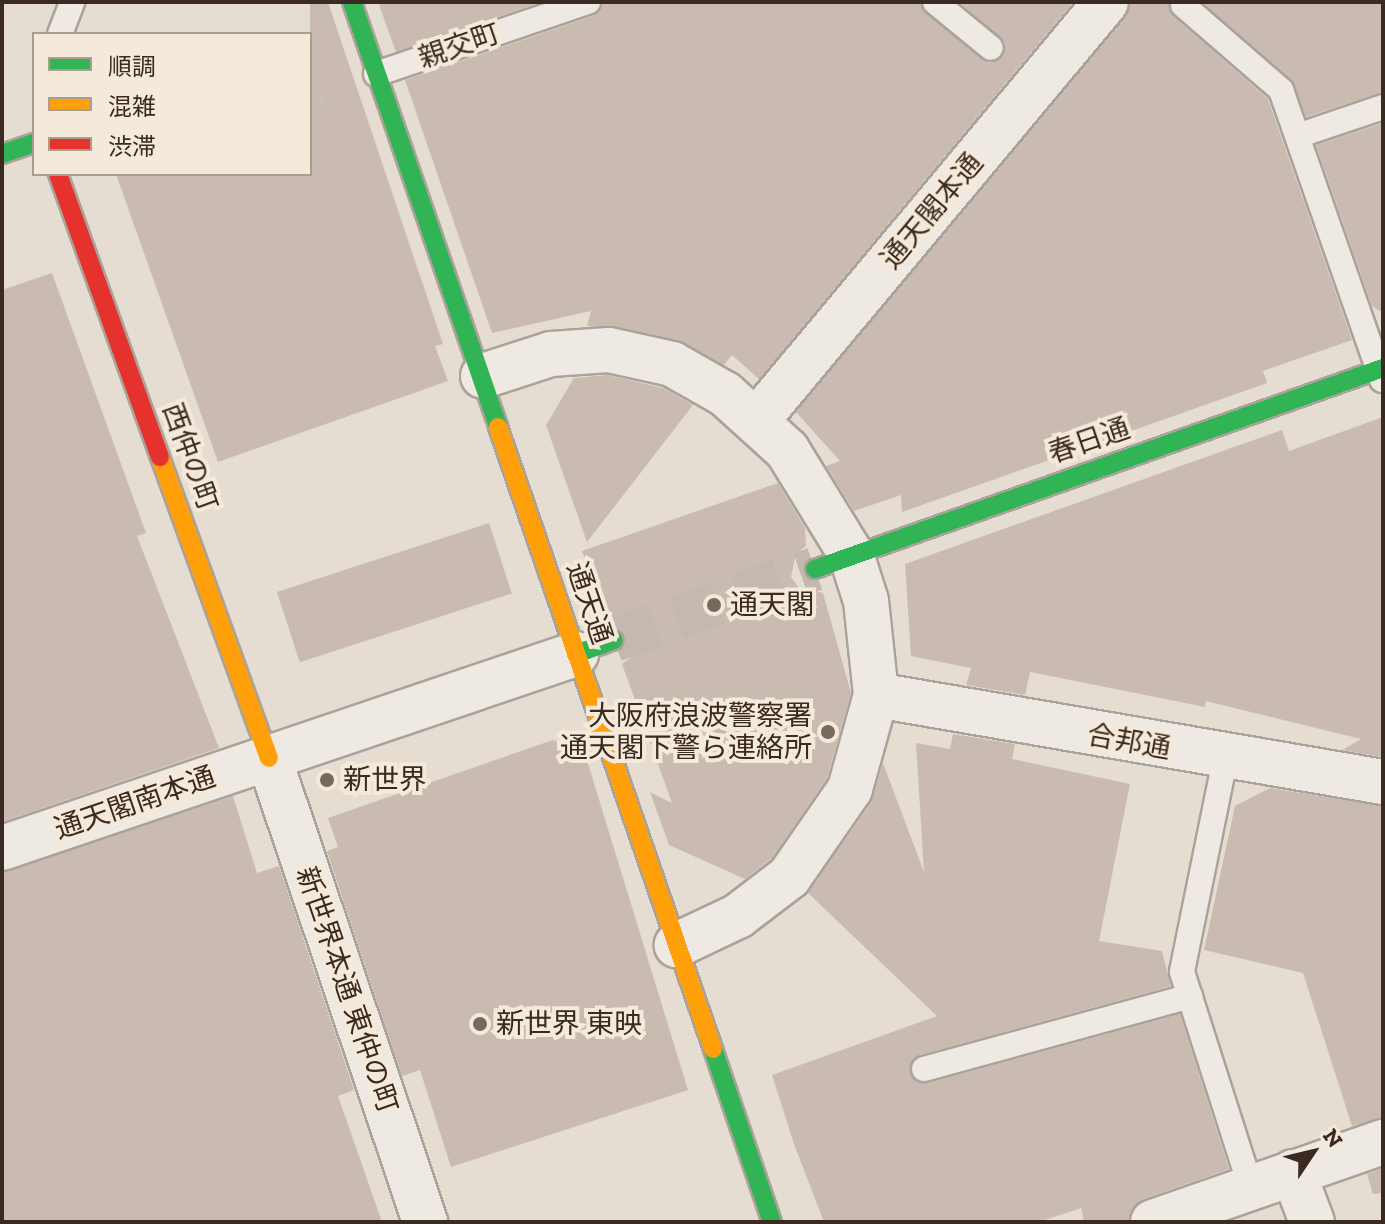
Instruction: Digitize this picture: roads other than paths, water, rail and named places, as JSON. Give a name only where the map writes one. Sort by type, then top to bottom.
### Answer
[{"type":"street","name":"通天通","points":[[352,2],[483,376],[595,647],[677,945],[772,1222]]},
{"type":"street","name":"通天閣本通","points":[[758,419],[1106,2]]},
{"type":"street","points":[[2,154],[32,144]]},
{"type":"street","name":"西仲の町","points":[[59,176],[269,758]]},
{"type":"street","points":[[483,376],[551,354],[609,350],[672,364],[758,419],[813,481],[833,562],[866,601],[876,695],[850,789],[827,833],[789,877],[738,916],[677,945]]},
{"type":"street","name":"春日通","points":[[833,562],[1382,373]]},
{"type":"street","name":"通天閣南本通","points":[[2,848],[595,647]]},
{"type":"street","name":"合邦通","points":[[876,695],[1225,760],[1383,782]]},
{"type":"street","name":"新世界本通 東仲の町","points":[[269,758],[425,1222]]},
{"type":"street","points":[[1153,1222],[1383,1142]]},
{"type":"street","points":[[1293,1172],[1312,1222]]},
{"type":"lane","points":[[61,32],[72,2]]},
{"type":"lane","name":"親交町","points":[[376,74],[588,2]]},
{"type":"lane","points":[[935,2],[991,48]]},
{"type":"lane","points":[[1183,5],[1281,90],[1300,135],[1382,373]]},
{"type":"lane","points":[[1300,135],[1383,107]]},
{"type":"lane","points":[[1225,760],[1182,972],[1251,1188]]},
{"type":"lane","points":[[924,1069],[1190,996]]},
{"type":"tunnel","points":[[614,640],[815,569]]},
{"type":"place","name":"通天閣","points":[[714,605]]},
{"type":"place","name":"大阪府浪波警察署 通天閣下警ら連絡所","points":[[828,732]]},
{"type":"place","name":"新世界","points":[[327,780]]},
{"type":"place","name":"新世界 東映","points":[[480,1024]]}]
